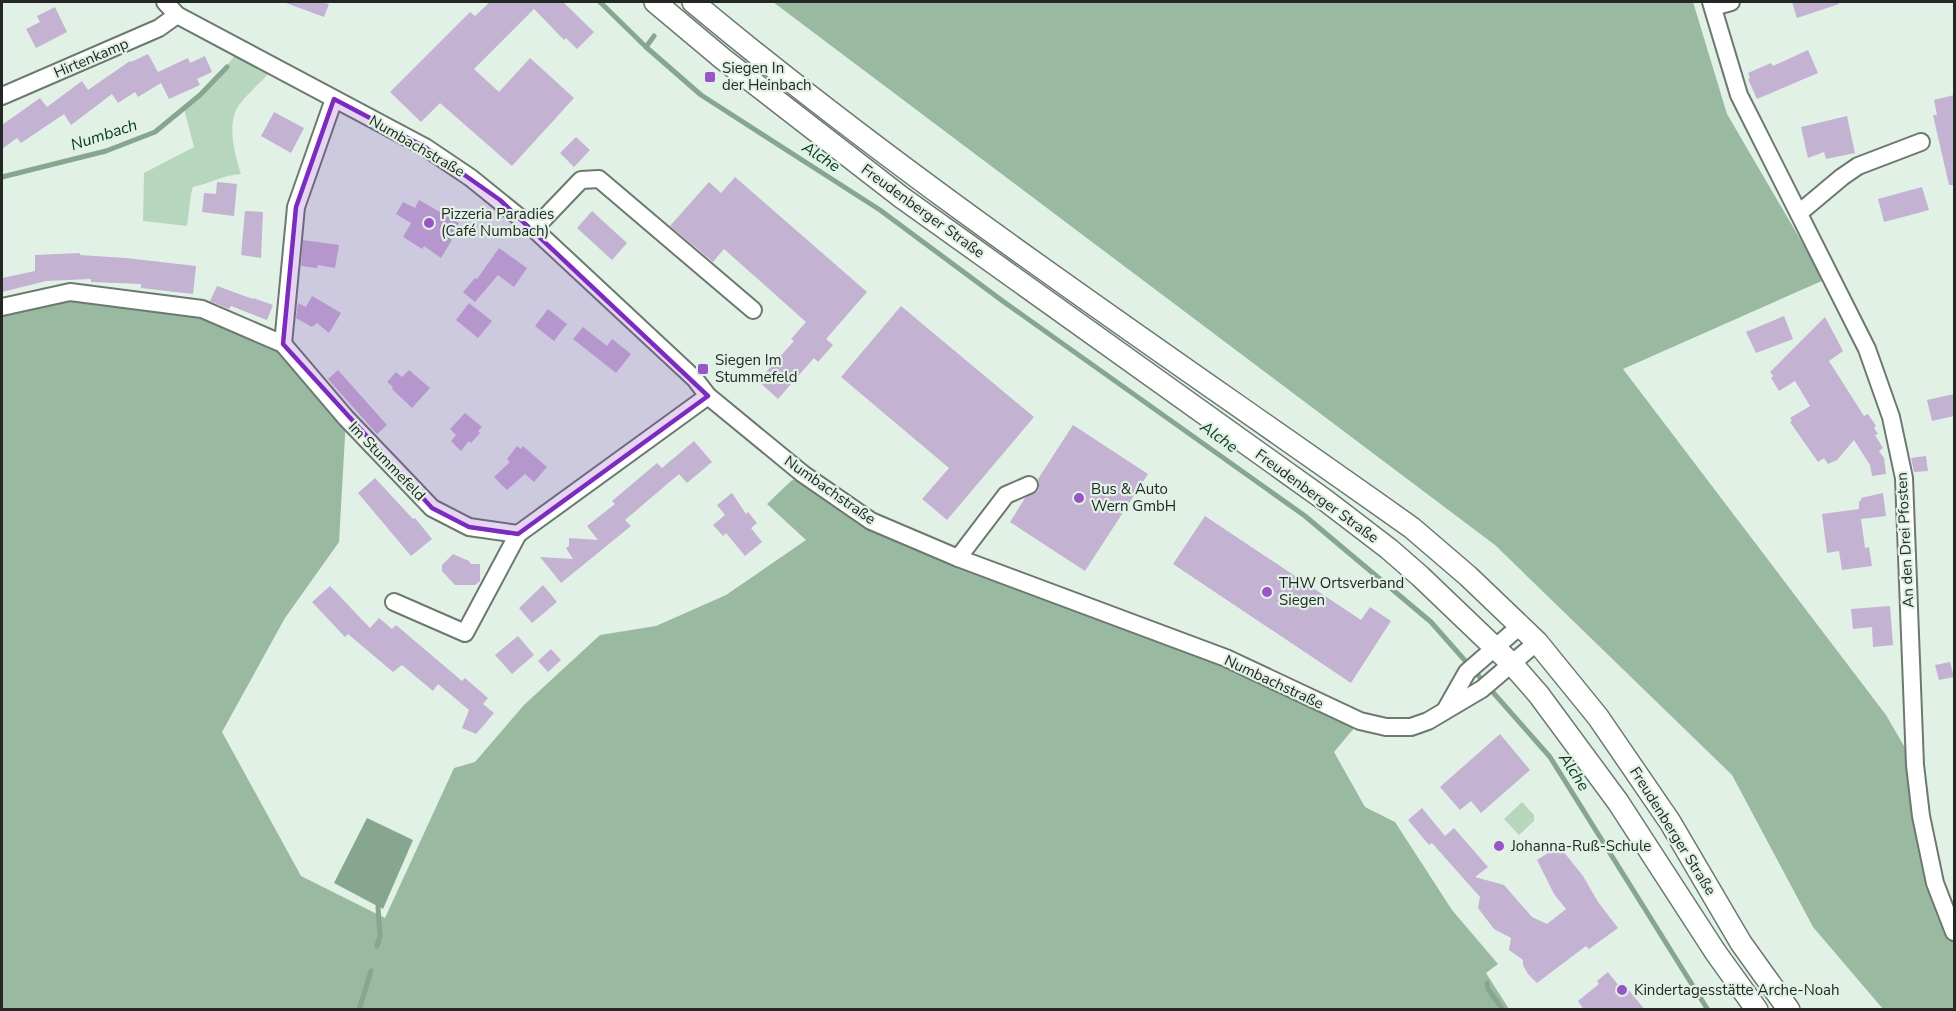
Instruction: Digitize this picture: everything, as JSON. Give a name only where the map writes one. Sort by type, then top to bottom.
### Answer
[{"type":"main road","name":"Freudenberger Straße","points":[[655,2],[723,59],[901,196],[1380,542],[1420,576],[1512,664],[1539,695],[1618,802],[1716,952],[1757,1010]]},
{"type":"main road","name":"Freudenberger Straße","points":[[693,2],[914,175],[1412,528],[1468,576],[1537,642],[1598,717],[1670,822],[1741,943],[1789,1010]]},
{"type":"street","name":"Numbachstraße","points":[[165,2],[177,15],[435,153],[471,178],[534,229],[695,380],[708,396],[803,474],[871,521],[958,558],[1226,658],[1360,721],[1386,727],[1411,727],[1428,721],[1482,689],[1537,642]]},
{"type":"street","points":[[1712,4],[1731,2]]},
{"type":"street","name":"An den Drei Pfosten","points":[[1712,4],[1739,95],[1868,349],[1893,427],[1904,478],[1915,765],[1921,816],[1935,883],[1954,932]]},
{"type":"street","name":"Hirtenkamp","points":[[2,96],[159,28],[177,15]]},
{"type":"street","points":[[283,344],[296,207],[334,99]]},
{"type":"street","points":[[1799,213],[1858,166],[1921,142]]},
{"type":"street","points":[[534,229],[581,180],[599,178],[753,310]]},
{"type":"street","name":"Im Stummefeld","points":[[2,308],[70,292],[191,307],[202,309],[283,344],[346,418],[432,508],[469,527],[518,534]]},
{"type":"street","points":[[394,602],[465,633],[518,534],[708,396]]},
{"type":"street","points":[[958,558],[1005,495],[1022,480]]},
{"type":"street","points":[[1446,710],[1467,672],[1520,626]]},
{"type":"highlighted area","points":[[334,99],[425,147],[500,200],[708,396],[518,534],[469,527],[432,508],[283,344],[296,207]]},
{"type":"shaded area","points":[[773,2],[1693,2],[1727,114],[1824,280],[1623,369],[1886,715],[1915,765],[1954,932],[1954,1009],[1883,1009],[1813,927],[1732,775],[1495,545]]},
{"type":"shaded area","points":[[239,49],[275,67],[243,100],[235,113],[232,130],[241,174],[193,187],[187,226],[143,221],[144,173],[194,147],[184,109],[214,81]]},
{"type":"shaded area","points":[[70,292],[202,309],[283,344],[346,418],[339,542],[285,618],[222,732],[301,876],[385,918],[454,768],[475,762],[524,705],[600,635],[656,626],[726,595],[806,540],[767,504],[791,481],[803,474],[871,521],[1095,609],[1360,721],[1334,752],[1365,807],[1395,822],[1452,910],[1498,964],[1486,973],[1509,1009],[2,1009],[2,307]]},
{"type":"shaded area","points":[[1522,802],[1534,815],[1534,821],[1519,835],[1504,819]]},
{"type":"shaded area","points":[[367,818],[413,840],[383,909],[334,883]]},
{"type":"building","points":[[286,2],[322,2],[329,4],[324,17]]},
{"type":"building","points":[[490,2],[563,2],[594,32],[577,49],[566,38],[564,40],[534,9],[474,69],[499,92],[530,58],[574,98],[512,166],[440,103],[421,122],[390,92],[470,12],[475,16]]},
{"type":"building","points":[[1792,2],[1839,2],[1839,4],[1797,18]]},
{"type":"building","points":[[55,7],[67,32],[36,48],[26,29],[40,22],[37,16]]},
{"type":"building","points":[[1808,50],[1818,73],[1757,99],[1748,79],[1750,78],[1748,73],[1771,63],[1773,66]]},
{"type":"building","points":[[148,54],[158,72],[188,58],[190,63],[205,56],[212,72],[197,79],[200,85],[169,99],[161,83],[138,97],[135,92],[118,103],[112,94],[71,125],[64,114],[21,143],[17,138],[2,149],[2,125],[40,98],[47,107],[82,81],[88,90],[130,61]]},
{"type":"building","points":[[1954,95],[1954,185],[1949,185],[1933,115],[1937,115],[1934,100]]},
{"type":"building","points":[[274,112],[304,128],[291,153],[261,136]]},
{"type":"building","points":[[1847,116],[1855,153],[1826,159],[1824,152],[1808,158],[1801,127]]},
{"type":"building","points":[[576,137],[590,150],[574,167],[560,153]]},
{"type":"building","points":[[735,177],[867,292],[826,339],[833,345],[818,362],[814,358],[778,399],[758,381],[794,341],[791,339],[806,322],[724,249],[713,262],[670,226],[709,182],[721,193]]},
{"type":"building","points":[[217,182],[237,184],[234,216],[202,212],[204,193],[216,194]]},
{"type":"building","points":[[1922,187],[1929,210],[1884,222],[1878,199]]},
{"type":"building","points":[[419,200],[459,223],[441,258],[424,246],[422,249],[403,237],[411,223],[396,214],[403,202],[415,208]]},
{"type":"building","points":[[245,211],[263,212],[261,258],[241,255]]},
{"type":"building","points":[[592,211],[627,243],[612,260],[577,228]]},
{"type":"building","points":[[303,240],[339,245],[335,268],[318,265],[317,268],[301,266]]},
{"type":"building","points":[[499,248],[527,268],[514,287],[498,275],[475,302],[463,292],[475,278],[477,279]]},
{"type":"building","points":[[80,253],[80,255],[196,266],[193,294],[141,288],[141,284],[91,282],[91,279],[46,281],[2,292],[2,278],[35,271],[35,255]]},
{"type":"building","points":[[217,286],[273,305],[267,320],[231,306],[229,309],[210,301]]},
{"type":"building","points":[[312,296],[341,313],[329,333],[317,323],[312,327],[296,318],[298,303],[306,307]]},
{"type":"building","points":[[469,303],[492,321],[478,338],[456,320]]},
{"type":"building","points":[[901,306],[1034,417],[947,520],[922,499],[949,468],[841,377]]},
{"type":"building","points":[[548,309],[567,324],[554,341],[535,326]]},
{"type":"building","points":[[1784,316],[1793,339],[1756,353],[1746,332]]},
{"type":"building","points":[[1825,317],[1843,351],[1829,361],[1864,416],[1868,414],[1876,426],[1874,428],[1878,434],[1875,435],[1883,448],[1879,451],[1884,458],[1886,474],[1872,476],[1870,465],[1854,440],[1837,460],[1828,464],[1824,458],[1818,462],[1790,422],[1792,421],[1790,418],[1810,406],[1795,381],[1779,391],[1771,378],[1773,376],[1770,372]]},
{"type":"building","points":[[583,327],[607,346],[612,339],[631,354],[616,373],[573,339]]},
{"type":"building","points":[[338,370],[387,425],[377,434],[328,379]]},
{"type":"building","points":[[409,370],[430,388],[412,408],[387,382],[396,372],[402,377]]},
{"type":"building","points":[[1954,394],[1954,416],[1932,421],[1927,400]]},
{"type":"building","points":[[465,413],[482,427],[478,431],[480,433],[461,451],[451,441],[456,435],[450,429]]},
{"type":"building","name":"Bus & Auto Wern GmbH","points":[[1073,425],[1148,474],[1085,571],[1010,522],[1025,498],[1038,491],[1038,479]]},
{"type":"building","points":[[694,441],[712,462],[687,483],[679,474],[625,520],[631,526],[561,583],[540,557],[573,559],[566,548],[569,546],[569,538],[598,540],[587,526],[615,504],[612,501],[657,463],[662,468]]},
{"type":"building","points":[[517,446],[521,449],[523,446],[547,467],[534,482],[525,474],[507,490],[494,477],[510,462],[507,459]]},
{"type":"building","points":[[1926,456],[1928,471],[1914,472],[1911,458]]},
{"type":"building","points":[[375,478],[413,519],[415,518],[432,539],[411,556],[358,493]]},
{"type":"building","points":[[732,493],[746,514],[748,512],[757,523],[751,528],[762,542],[745,556],[726,533],[723,536],[713,525],[725,515],[717,505]]},
{"type":"building","points":[[1883,493],[1886,516],[1861,519],[1865,548],[1869,547],[1872,566],[1842,570],[1839,551],[1827,553],[1822,514],[1859,509],[1861,498]]},
{"type":"building","name":"THW Ortsverband Siegen","points":[[1205,516],[1361,620],[1370,607],[1391,621],[1351,683],[1173,564]]},
{"type":"building","points":[[453,554],[471,564],[480,564],[480,581],[475,585],[455,585],[442,571],[442,565]]},
{"type":"building","points":[[543,585],[557,602],[532,623],[519,608]]},
{"type":"building","points":[[330,586],[370,628],[379,618],[392,629],[396,625],[462,681],[465,678],[488,698],[483,704],[494,713],[476,734],[462,728],[469,710],[438,684],[433,691],[402,665],[393,672],[348,634],[345,637],[312,602]]},
{"type":"building","points":[[1890,606],[1893,645],[1873,647],[1872,627],[1853,629],[1851,609]]},
{"type":"building","points":[[518,636],[534,655],[512,674],[495,655]]},
{"type":"building","points":[[551,649],[561,660],[548,672],[538,661]]},
{"type":"building","points":[[1950,662],[1954,677],[1939,680],[1935,665]]},
{"type":"building","points":[[1500,734],[1530,770],[1481,813],[1471,801],[1460,810],[1440,787]]},
{"type":"building","points":[[1422,808],[1445,836],[1454,828],[1488,867],[1475,877],[1504,885],[1532,917],[1547,924],[1566,909],[1554,894],[1537,860],[1559,846],[1583,876],[1598,902],[1618,928],[1589,949],[1586,946],[1537,983],[1528,974],[1523,960],[1509,950],[1511,938],[1494,929],[1478,908],[1480,897],[1432,843],[1429,845],[1408,820]]},
{"type":"building","points":[[1608,972],[1619,986],[1623,983],[1645,1010],[1584,1010],[1578,1001],[1599,984],[1597,981]]},
{"type":"waterway","name":"Alche","points":[[600,2],[646,47],[701,95],[880,210],[1004,302],[1305,516],[1431,622],[1550,757],[1708,1010]]},
{"type":"waterway","points":[[646,47],[654,36]]},
{"type":"waterway","name":"Numbach","points":[[2,177],[106,151],[155,132],[200,95],[227,67]]},
{"type":"waterway","points":[[377,946],[380,936],[378,907]]},
{"type":"waterway","points":[[359,1010],[371,971]]},
{"type":"waterway","points":[[1487,983],[1488,989],[1503,1010]]},
{"type":"place","name":"Siegen In der Heinbach","points":[[710,77]]},
{"type":"place","name":"Pizzeria Paradies (Café Numbach)","points":[[429,223]]},
{"type":"place","name":"Siegen Im Stummefeld","points":[[703,369]]},
{"type":"place","name":"Bus & Auto Wern GmbH","points":[[1079,498]]},
{"type":"place","name":"THW Ortsverband Siegen","points":[[1267,592]]},
{"type":"place","name":"Johanna-Ruß-Schule","points":[[1499,846]]},
{"type":"place","name":"Kindertagesstätte Arche-Noah","points":[[1622,990]]}]
